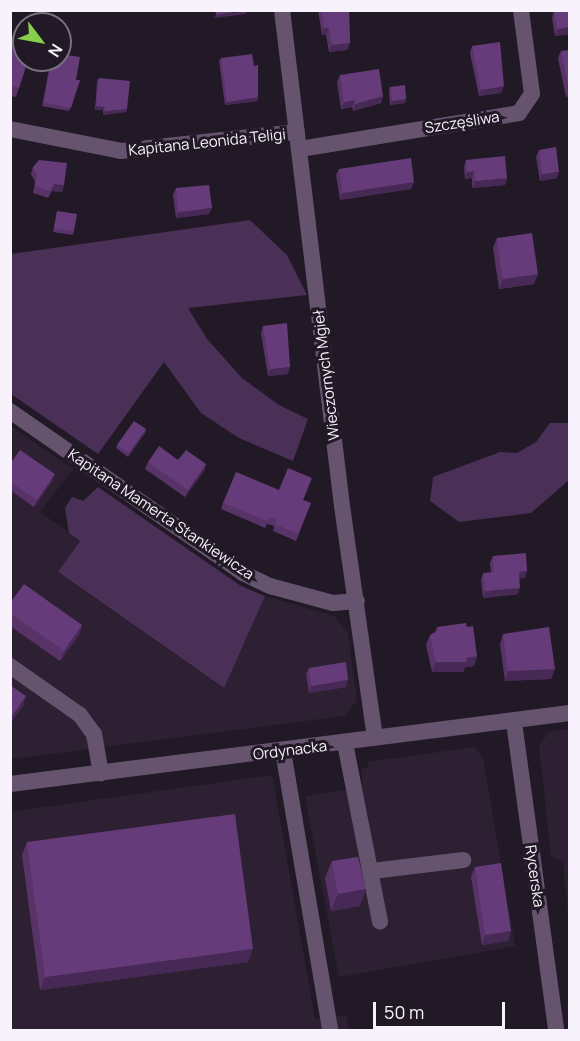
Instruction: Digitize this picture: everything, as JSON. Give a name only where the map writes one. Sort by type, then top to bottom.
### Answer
[{"type":"street","name":"Wieczornych Mgieł","points":[[282,10],[375,738]]},
{"type":"street","name":"Szczęśliwa","points":[[298,141],[519,112],[532,94],[521,10]]},
{"type":"street","name":"Kapitana Leonida Teligi","points":[[10,129],[121,151],[298,141]]},
{"type":"street","name":"Kapitana Mamerta Stankiewicza","points":[[10,411],[243,573],[270,585],[333,603],[357,601]]},
{"type":"street","points":[[10,666],[80,715],[94,734],[101,773]]},
{"type":"street","name":"Ordynacka","points":[[10,784],[514,722],[570,713]]},
{"type":"street","name":"Rycerska","points":[[514,722],[556,1030]]},
{"type":"street","points":[[345,742],[372,871],[380,922]]},
{"type":"street","points":[[284,751],[330,1030]]},
{"type":"street","points":[[372,871],[463,860]]},
{"type":"shaded area","points":[[250,220],[287,255],[307,295],[188,308],[207,339],[242,378],[279,405],[308,419],[293,461],[239,438],[201,413],[164,362],[98,454],[11,394],[11,254]]},
{"type":"shaded area","points":[[550,423],[569,423],[569,480],[531,513],[459,522],[430,501],[433,477],[500,452],[517,453],[536,442]]},
{"type":"shaded area","points":[[11,426],[73,469],[40,512],[80,540],[58,573],[223,688],[265,596],[334,616],[348,632],[357,701],[344,716],[11,759]]},
{"type":"shaded area","points":[[98,487],[241,586],[265,596],[224,688],[58,572],[80,541],[69,533],[65,508],[72,497],[83,501]]},
{"type":"shaded area","points":[[570,729],[569,924],[563,862],[551,856],[539,746],[549,732]]},
{"type":"shaded area","points":[[475,747],[483,758],[515,946],[339,977],[305,796],[363,787],[361,769],[368,768],[368,762]]},
{"type":"shaded area","points":[[272,775],[315,1019],[346,1015],[349,1030],[11,1030],[10,812]]},
{"type":"building","points":[[215,10],[247,10],[216,15]]},
{"type":"building","points":[[322,10],[349,10],[350,43],[332,45],[329,28],[324,28]]},
{"type":"building","points":[[570,10],[570,27],[557,29],[554,11]]},
{"type":"building","points":[[12,39],[12,72],[24,72],[19,88],[10,85]]},
{"type":"building","points":[[500,42],[504,86],[481,90],[472,46]]},
{"type":"building","points":[[570,50],[570,90],[569,90],[561,51]]},
{"type":"building","points":[[252,54],[254,66],[258,65],[258,97],[227,102],[221,58]]},
{"type":"building","points":[[72,56],[80,57],[76,80],[80,80],[71,108],[44,102],[49,72],[72,72]]},
{"type":"building","points":[[379,69],[383,96],[355,104],[355,100],[344,102],[340,75]]},
{"type":"building","points":[[99,78],[130,81],[127,109],[104,111],[105,107],[96,106]]},
{"type":"building","points":[[405,85],[406,99],[392,101],[390,87]]},
{"type":"building","points":[[556,147],[559,172],[542,174],[539,150]]},
{"type":"building","points":[[505,156],[507,178],[475,181],[474,171],[467,172],[466,160]]},
{"type":"building","points":[[411,158],[414,182],[342,193],[339,169]]},
{"type":"building","points":[[39,160],[67,163],[64,185],[54,184],[50,191],[35,186],[37,174],[33,167]]},
{"type":"building","points":[[209,185],[212,208],[178,212],[176,188]]},
{"type":"building","points":[[57,211],[77,214],[74,231],[54,229]]},
{"type":"building","points":[[532,233],[538,274],[503,279],[497,238]]},
{"type":"building","points":[[287,323],[290,367],[270,369],[263,326]]},
{"type":"building","points":[[134,421],[146,429],[129,453],[117,445]]},
{"type":"building","points":[[159,446],[178,460],[186,450],[206,464],[188,490],[148,462]]},
{"type":"building","points":[[20,450],[55,474],[37,500],[10,482],[10,464]]},
{"type":"building","points":[[288,468],[312,478],[303,500],[311,503],[298,534],[275,524],[277,520],[270,517],[268,521],[223,503],[236,472],[279,490]]},
{"type":"building","points":[[526,553],[527,571],[519,572],[520,588],[485,591],[483,573],[494,572],[493,556]]},
{"type":"building","points":[[24,584],[82,625],[64,651],[10,613],[10,603]]},
{"type":"building","points":[[466,623],[467,627],[473,626],[477,656],[466,658],[467,662],[436,662],[430,635],[438,631],[437,627]]},
{"type":"building","points":[[549,627],[555,669],[508,671],[503,634]]},
{"type":"building","points":[[346,662],[348,680],[311,686],[309,668]]},
{"type":"building","points":[[10,685],[26,696],[10,719]]},
{"type":"building","points":[[235,814],[253,949],[45,977],[27,842]]},
{"type":"building","points":[[358,857],[366,889],[338,894],[332,861]]},
{"type":"building","points":[[501,863],[511,931],[485,935],[475,867]]}]
